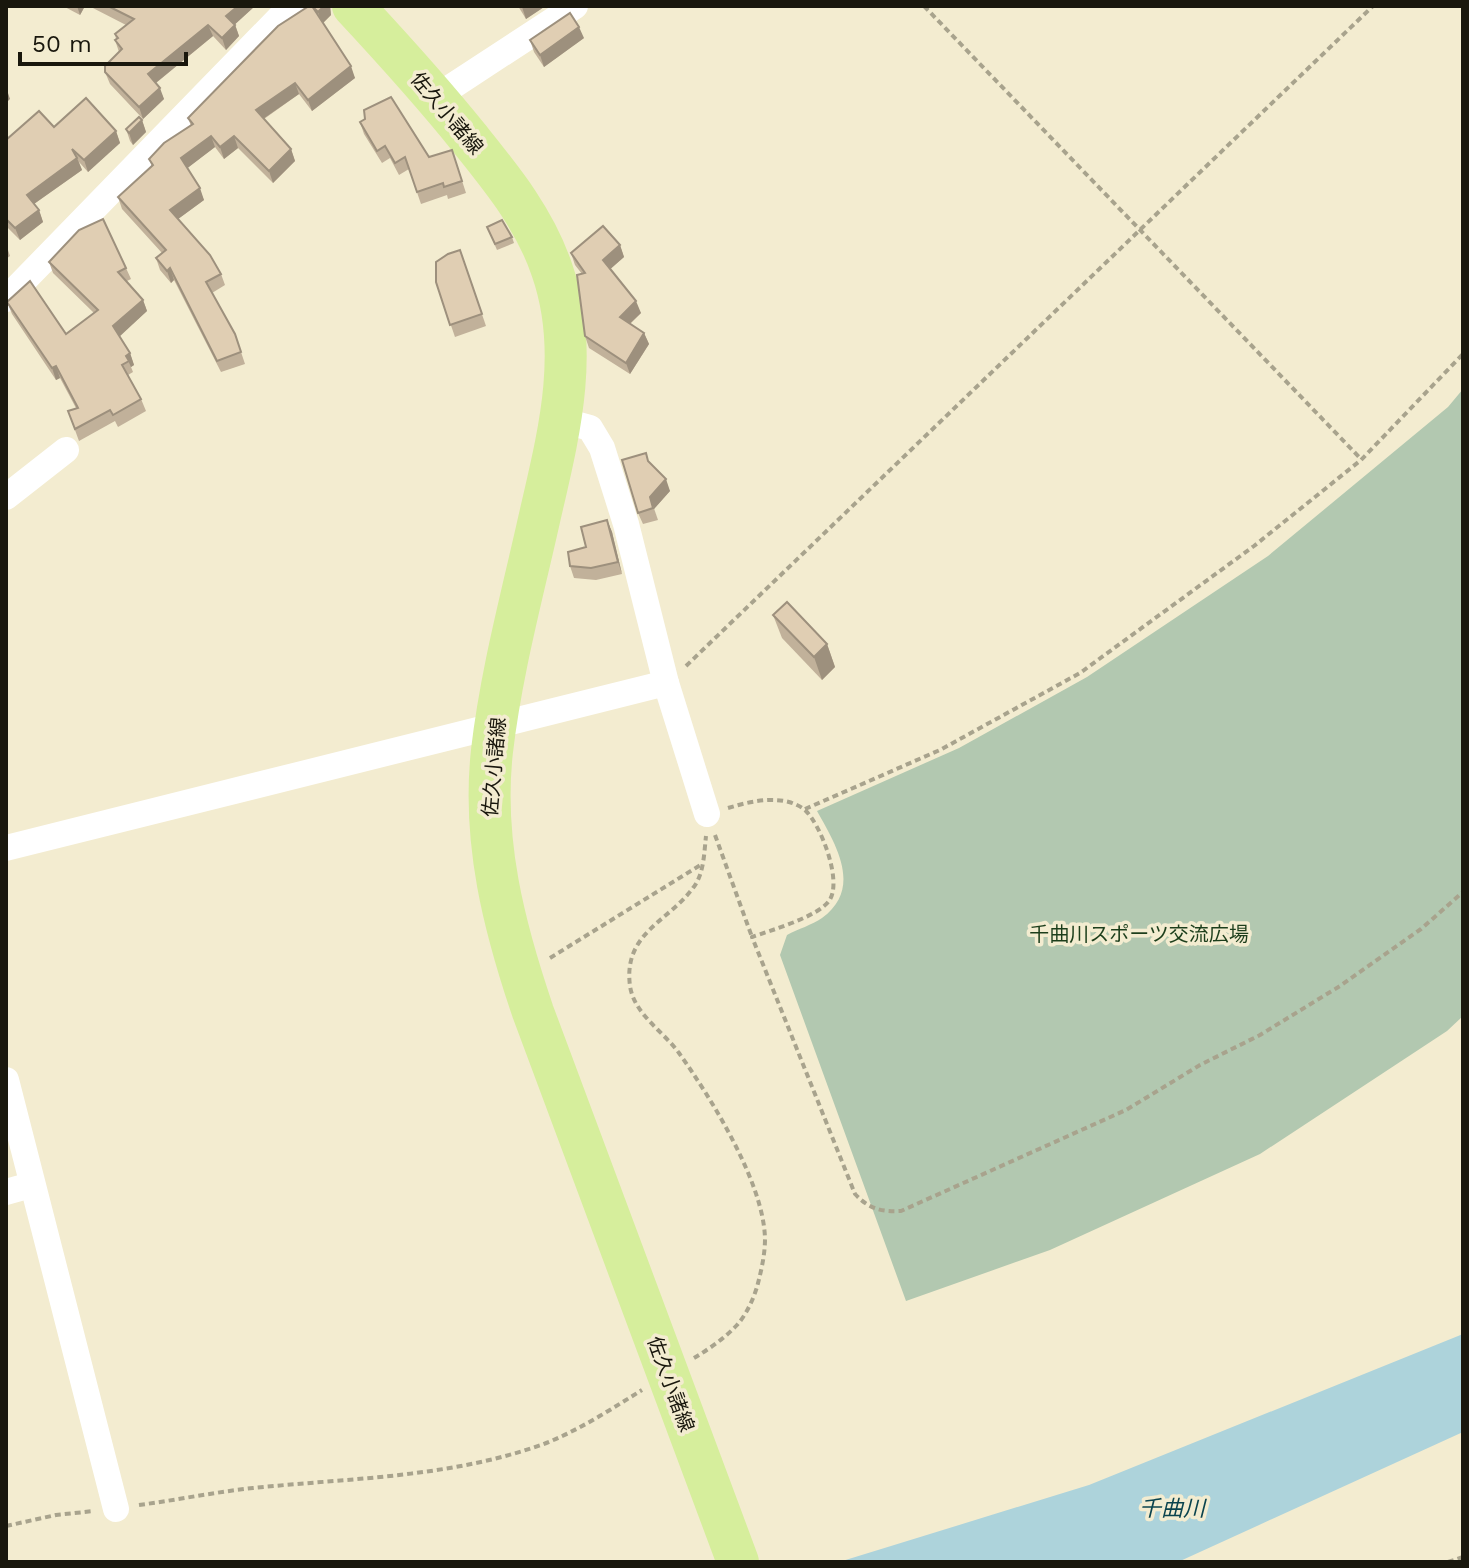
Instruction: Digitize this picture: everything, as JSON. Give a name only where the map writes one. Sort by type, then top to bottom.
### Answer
[{"type":"main road","name":"佐久小諸線","points":[[353,6],[436,97],[507,185],[523,209],[552,268],[558,290],[566,340],[566,379],[561,420],[496,728],[490,781],[490,836],[501,905],[527,994],[738,1562]]},
{"type":"street","points":[[6,299],[291,6]]},
{"type":"street","points":[[436,97],[575,6]]},
{"type":"street","points":[[561,420],[590,428],[602,448],[626,524],[666,683],[707,814]]},
{"type":"street","points":[[6,497],[66,450]]},
{"type":"street","points":[[6,848],[496,728],[666,683]]},
{"type":"street","points":[[6,1080],[19,1188],[116,1509]]},
{"type":"path","points":[[924,6],[1361,460]]},
{"type":"path","points":[[666,683],[1373,6]]},
{"type":"path","points":[[805,809],[940,750],[1080,673],[1254,546],[1361,460],[1463,354]]},
{"type":"path","points":[[707,814],[762,800],[789,802],[805,809],[823,840],[833,868],[835,885],[829,902],[809,915],[752,937]]},
{"type":"path","points":[[685,1364],[711,1348],[738,1324],[753,1299],[762,1270],[765,1238],[759,1206],[747,1171],[703,1086],[673,1045],[643,1015],[633,999],[629,982],[636,947],[648,929],[695,887],[704,863],[707,814]]},
{"type":"path","points":[[707,814],[752,937],[855,1194],[866,1206],[883,1212],[901,1211],[1126,1110],[1340,986],[1421,929],[1463,892]]},
{"type":"path","points":[[527,994],[704,863]]},
{"type":"path","points":[[6,1526],[56,1515],[252,1488],[365,1480],[485,1462],[543,1444],[608,1412],[646,1388]]},
{"type":"path","points":[[1448,1562],[1463,1557]]},
{"type":"green space","name":"千曲川スポーツ交流広場","points":[[1463,389],[1463,1016],[1447,1031],[1260,1154],[1050,1250],[906,1301],[780,955],[787,935],[822,918],[841,893],[842,866],[838,852],[817,811],[959,748],[1087,677],[1268,556],[1448,407]]},
{"type":"water","name":"千曲川","points":[[1463,1334],[1463,1432],[1178,1562],[839,1562],[1089,1485]]},
{"type":"building","points":[[108,6],[238,6],[226,16],[235,25],[222,38],[208,25],[148,74],[160,88],[139,107],[105,72],[105,66],[122,49],[115,40],[118,38],[115,34],[134,19]]},
{"type":"building","points":[[312,6],[351,66],[308,100],[295,83],[256,110],[291,149],[269,171],[234,136],[220,147],[211,136],[181,158],[200,188],[170,210],[210,255],[221,274],[206,282],[235,334],[241,352],[217,361],[170,268],[167,271],[156,258],[166,250],[118,197],[153,165],[149,159],[164,143],[193,124],[188,118],[278,26]]},
{"type":"building","points":[[570,13],[579,27],[540,55],[530,40]]},
{"type":"building","points":[[391,97],[429,157],[452,150],[462,181],[444,187],[443,183],[417,192],[405,157],[395,163],[385,146],[377,151],[360,122],[365,119],[364,110]]},
{"type":"building","points":[[86,98],[116,131],[84,160],[72,149],[77,158],[27,195],[39,210],[15,228],[6,219],[6,140],[39,111],[54,127]]},
{"type":"building","points":[[139,117],[142,120],[129,133],[126,129]]},
{"type":"building","points":[[103,219],[126,268],[118,272],[143,300],[113,326],[130,353],[126,356],[129,361],[122,365],[141,399],[113,415],[110,410],[75,429],[68,411],[78,408],[56,366],[52,368],[7,302],[30,281],[66,334],[98,310],[49,262],[79,230]]},
{"type":"building","points":[[502,220],[512,237],[495,244],[487,227]]},
{"type":"building","points":[[603,226],[620,245],[603,260],[636,301],[620,317],[644,333],[626,363],[585,336],[577,275],[585,273],[571,253]]},
{"type":"building","points":[[460,250],[482,314],[450,325],[436,282],[436,262]]},
{"type":"building","points":[[646,453],[648,461],[666,479],[650,497],[653,508],[638,513],[622,460]]},
{"type":"building","points":[[607,520],[618,562],[591,568],[570,566],[568,552],[586,547],[581,527]]},
{"type":"building","points":[[787,602],[827,644],[814,657],[773,615]]}]
